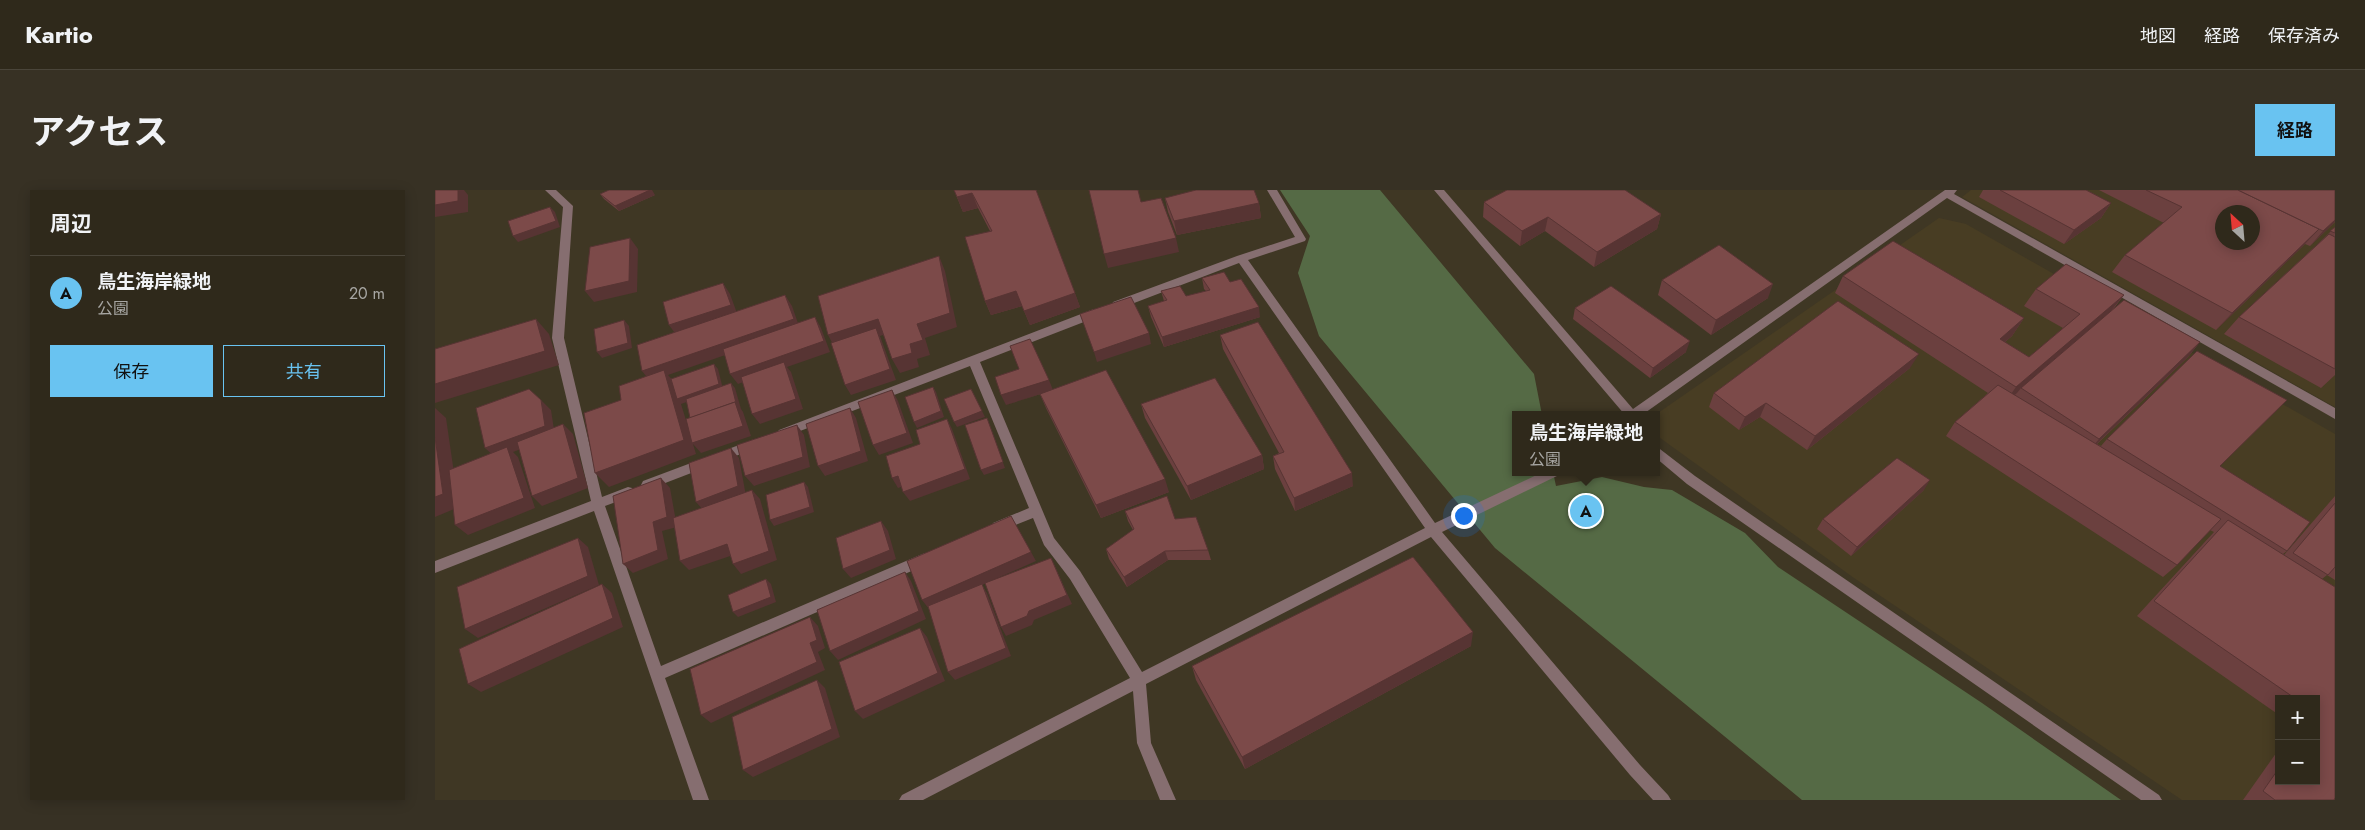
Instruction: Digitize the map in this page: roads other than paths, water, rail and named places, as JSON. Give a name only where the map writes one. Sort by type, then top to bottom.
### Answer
[{"type":"street","points":[[550,190],[568,206],[558,338],[598,504],[701,800]]},
{"type":"street","points":[[435,567],[1241,258],[1301,239],[1272,190]]},
{"type":"street","points":[[1439,190],[1630,411]]},
{"type":"street","points":[[1639,411],[1949,192],[2335,414]]},
{"type":"street","points":[[1241,258],[1433,530],[1635,770],[1663,800]]},
{"type":"street","points":[[973,360],[1049,541],[1075,575],[1139,681],[1143,743],[1167,800]]},
{"type":"street","points":[[1660,454],[1691,480],[2154,800]]},
{"type":"street","points":[[907,800],[1433,530],[1547,476]]},
{"type":"street","points":[[982,534],[1036,511]]},
{"type":"street","points":[[656,675],[937,554]]},
{"type":"place","name":"鳥生海岸緑地","points":[[1586,511]]}]
